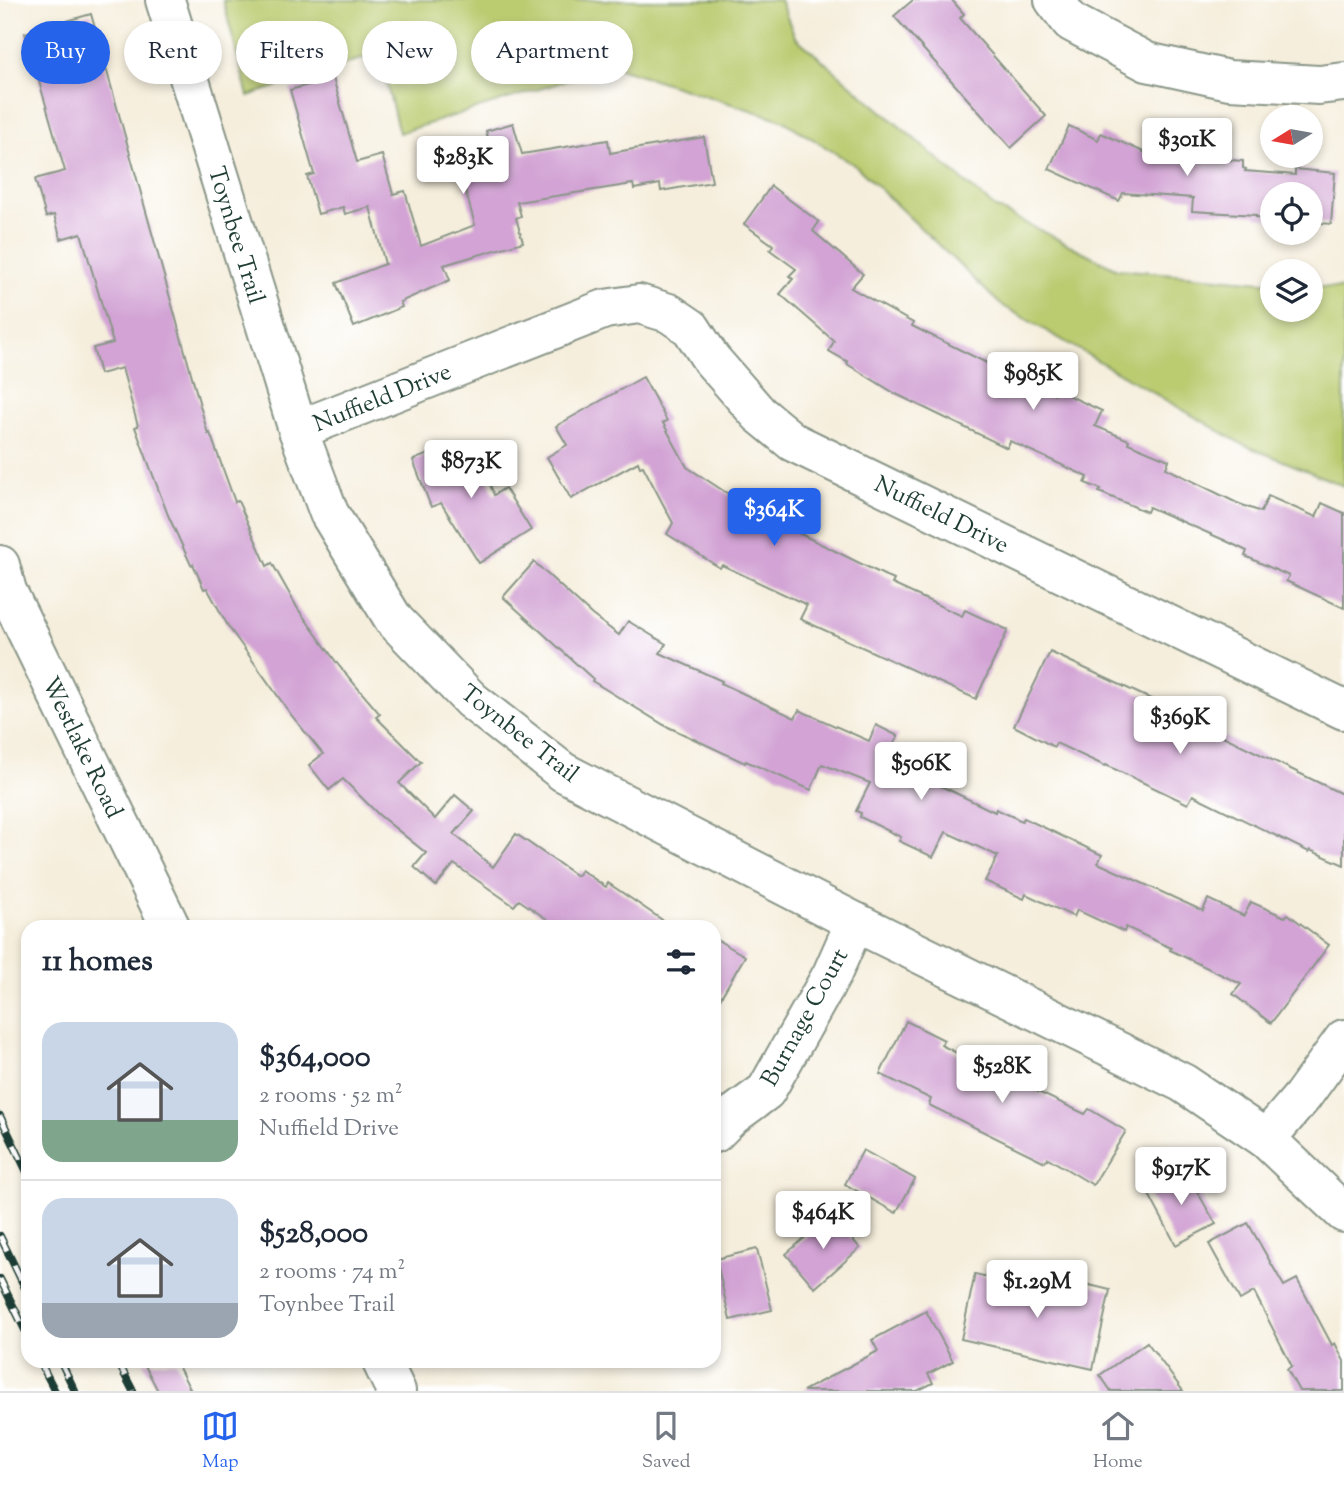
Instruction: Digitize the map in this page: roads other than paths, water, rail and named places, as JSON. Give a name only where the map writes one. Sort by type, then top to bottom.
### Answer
[{"type":"street","name":"Toynbee Trail","points":[[165,0],[298,430],[329,513],[394,620],[471,700],[563,772],[855,922],[1183,1083],[1266,1139],[1344,1213]]},
{"type":"street","points":[[1054,0],[1071,22],[1147,62],[1228,80],[1319,85],[1344,82]]},
{"type":"street","name":"Nuffield Drive","points":[[298,430],[605,309],[639,304],[669,313],[691,328],[711,359],[759,414],[793,442],[1344,710]]},
{"type":"street","name":"Westlake Road","points":[[0,565],[7,591],[167,920]]},
{"type":"street","name":"Burnage Court","points":[[721,1127],[766,1091],[832,974],[855,922]]},
{"type":"street","points":[[1266,1139],[1302,1097],[1344,1039]]},
{"type":"street","points":[[385,1368],[396,1391]]},
{"type":"railway","points":[[0,1116],[21,1160]]},
{"type":"railway","points":[[0,1236],[21,1280]]},
{"type":"railway","points":[[0,1279],[21,1322]]},
{"type":"railway","points":[[43,1368],[55,1391]]},
{"type":"railway","points":[[64,1368],[75,1391]]},
{"type":"railway","points":[[121,1368],[133,1391]]}]
